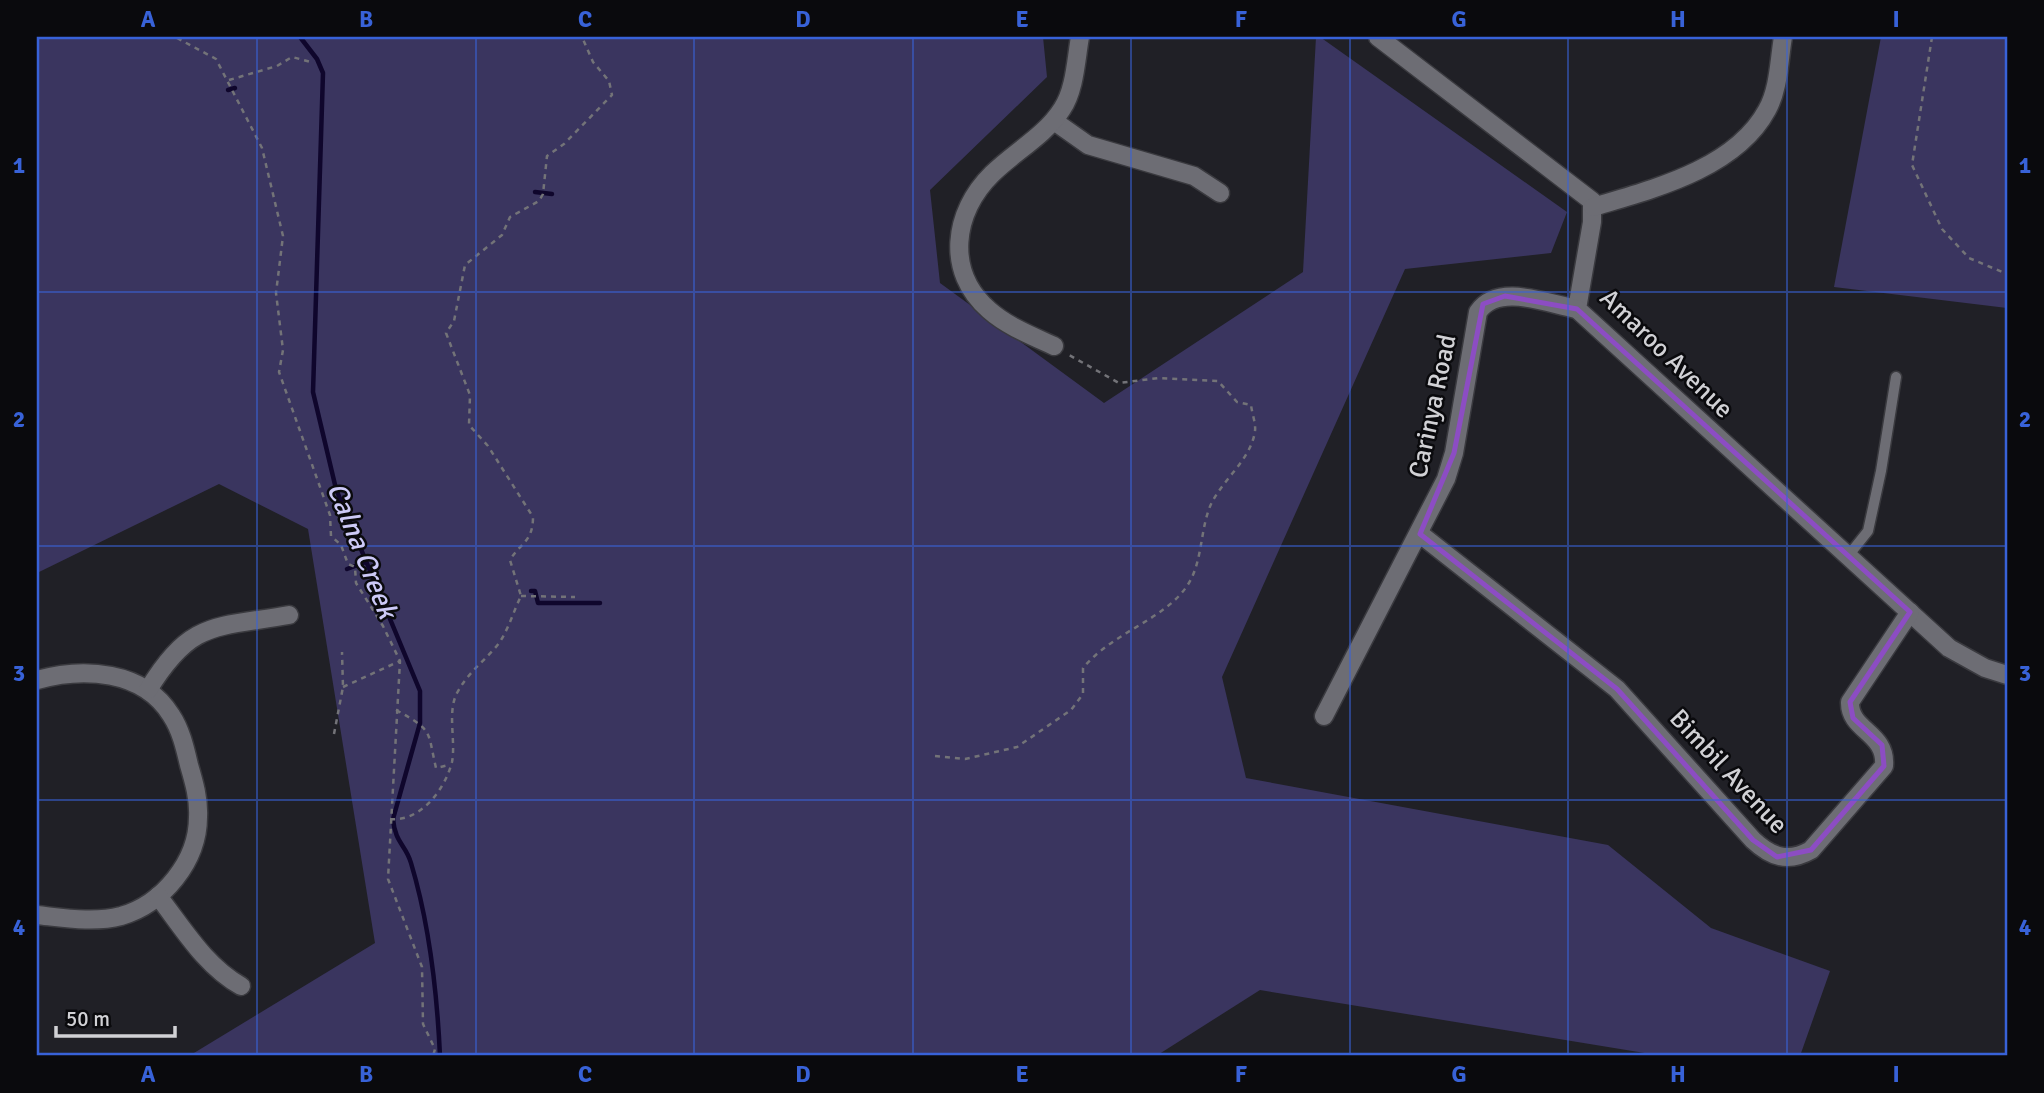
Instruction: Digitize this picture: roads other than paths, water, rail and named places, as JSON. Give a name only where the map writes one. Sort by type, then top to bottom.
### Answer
[{"type":"street","points":[[1054,346],[1010,325],[976,298],[963,271],[958,240],[961,218],[980,187],[1054,121],[1069,92],[1080,37]]},
{"type":"street","points":[[1378,37],[1587,195],[1593,207],[1692,172],[1737,145],[1768,108],[1774,93],[1783,37]]},
{"type":"street","points":[[1054,121],[1088,145],[1194,176],[1220,193]]},
{"type":"street","name":"Amaroo Avenue","points":[[1593,207],[1577,309],[1949,648],[1985,668],[2007,675]]},
{"type":"street","name":"Carinya Road","points":[[1324,716],[1436,504],[1454,453],[1478,312],[1483,304],[1505,296],[1577,309]]},
{"type":"street","name":"Bimbil Avenue","points":[[1420,534],[1616,689],[1753,840],[1767,854],[1777,857],[1800,857],[1811,850],[1884,766],[1881,745],[1853,718],[1850,702],[1910,612]]},
{"type":"street","points":[[148,690],[170,656],[192,637],[217,627],[289,615]]},
{"type":"street","points":[[37,680],[60,673],[95,674],[124,679],[148,690],[171,714],[179,730],[198,806],[195,839],[190,855],[172,884],[158,896],[137,910],[111,918],[84,920],[37,915]]},
{"type":"street","points":[[158,896],[211,964],[225,977],[241,986]]},
{"type":"lane","points":[[1848,556],[1864,538],[1870,523],[1896,377]]},
{"type":"waterway","name":"Calna Creek","points":[[300,37],[317,59],[323,73],[313,392],[336,489],[420,691],[420,723],[393,819],[398,839],[411,863],[428,935],[435,983],[440,1056]]},
{"type":"waterway","points":[[228,90],[235,88]]},
{"type":"waterway","points":[[535,192],[552,194]]},
{"type":"waterway","points":[[347,569],[366,562]]},
{"type":"waterway","points":[[531,591],[535,591],[538,603],[600,603]]}]
